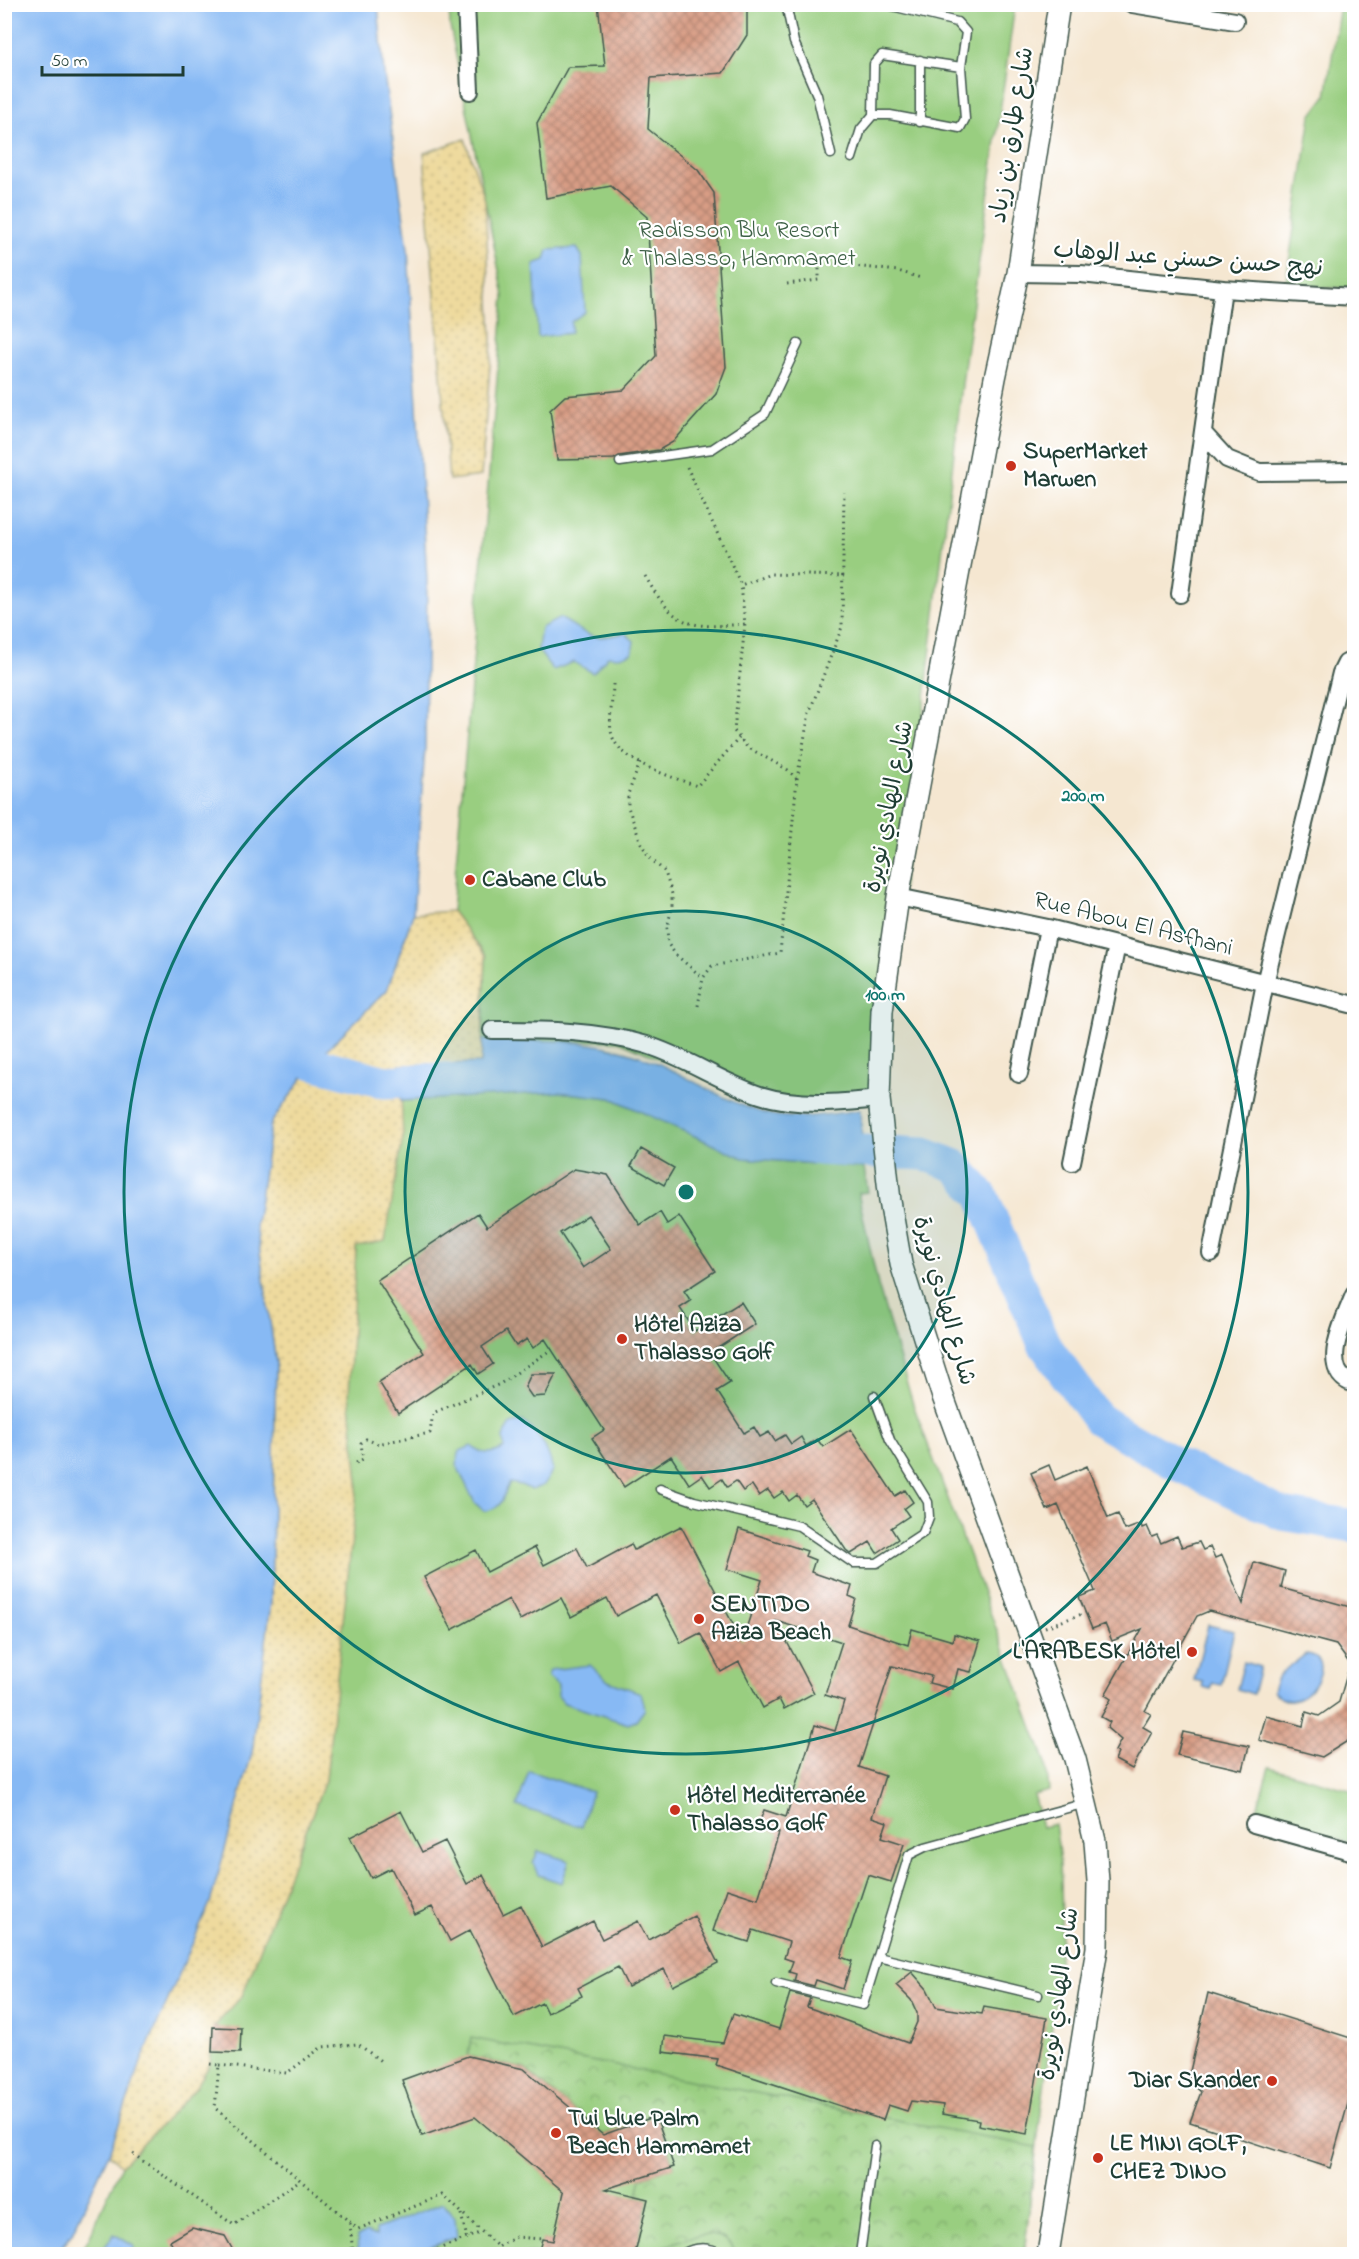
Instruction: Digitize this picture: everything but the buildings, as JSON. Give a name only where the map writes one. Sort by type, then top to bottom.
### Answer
[{"type":"street","points":[[466,4],[470,91]]},
{"type":"street","name":"شارع طارق بن زياد","points":[[1018,273],[1059,4]]},
{"type":"street","points":[[1132,4],[1235,21]]},
{"type":"street","name":"نهج حسن حسني عبد الوهاب","points":[[1018,273],[1081,274],[1223,289],[1354,297]]},
{"type":"street","name":"شارع الهادي نويرة","points":[[1018,273],[995,378],[922,780],[898,897],[882,1011],[879,1106],[890,1201],[901,1264],[935,1371],[1075,1759],[1095,1841],[1098,1881],[1097,1948],[1048,2254]]},
{"type":"street","points":[[1180,594],[1223,289]]},
{"type":"street","points":[[1204,435],[1227,459],[1259,472],[1354,471]]},
{"type":"street","points":[[1211,1253],[1265,983],[1341,673],[1346,663],[1354,660]]},
{"type":"street","name":"Rue Abou El Asfhani","points":[[898,897],[1048,928],[1354,1005]]},
{"type":"street","points":[[1019,1074],[1048,928]]},
{"type":"street","points":[[1072,1162],[1118,945]]},
{"type":"street","points":[[492,1030],[588,1032],[630,1040],[650,1046],[761,1095],[788,1101],[879,1106]]},
{"type":"street","points":[[1354,1295],[1341,1329],[1335,1362],[1337,1371],[1343,1380],[1354,1384]]},
{"type":"street","points":[[1254,1824],[1354,1852]]},
{"type":"lane","points":[[786,4],[795,42],[817,95],[831,154]]},
{"type":"lane","points":[[873,115],[890,115],[960,128],[965,119],[961,67],[966,32],[957,22],[892,6]]},
{"type":"lane","points":[[852,158],[861,129],[873,115],[874,64],[882,55],[961,67]]},
{"type":"lane","points":[[920,60],[920,122]]},
{"type":"lane","points":[[620,462],[712,449],[765,414],[798,344]]},
{"type":"lane","points":[[660,1488],[694,1501],[799,1526],[853,1563],[877,1563],[923,1533],[929,1517],[928,1502],[890,1440],[874,1396]]},
{"type":"lane","points":[[776,1983],[863,2005],[909,1855],[925,1847],[1087,1803]]},
{"type":"lane","points":[[878,1957],[1038,1995]]},
{"type":"lane","points":[[860,2254],[875,2146]]},
{"type":"lane","points":[[682,2254],[705,2248],[722,2254]]},
{"type":"path","points":[[787,284],[819,280],[819,262],[888,269],[921,278]]},
{"type":"path","points":[[682,455],[741,585],[745,624],[734,730],[747,747],[788,770],[797,779]]},
{"type":"path","points":[[698,1006],[703,978],[712,966],[780,953],[797,779],[809,712],[842,627],[844,492]]},
{"type":"path","points":[[741,585],[771,574],[844,576]]},
{"type":"path","points":[[645,576],[660,602],[689,625],[709,627],[745,624]]},
{"type":"path","points":[[613,684],[612,735],[625,754],[640,763],[697,786],[740,738]]},
{"type":"path","points":[[640,763],[628,794],[628,807],[641,843],[649,857],[665,872],[672,894],[672,908],[667,927],[668,944],[676,955],[703,978]]},
{"type":"path","points":[[356,1463],[363,1458],[361,1443],[366,1440],[378,1444],[430,1433],[433,1413],[500,1384],[552,1349]]},
{"type":"path","points":[[1057,1623],[1085,1613]]},
{"type":"path","points":[[210,2064],[287,2073],[322,2047],[358,2044],[382,2062]]},
{"type":"path","points":[[219,2066],[215,2108],[358,2229],[443,2195],[498,2247],[516,2237],[542,2239]]},
{"type":"path","points":[[133,2154],[234,2225],[300,2180]]},
{"type":"path","points":[[461,2212],[468,2238]]},
{"type":"path","points":[[350,2222],[352,2254]]},
{"type":"path","points":[[426,2254],[482,2232]]},
{"type":"green space","name":"Radisson Blu Resort & Thalasso, Hammamet","points":[[449,5],[1015,5],[964,368],[878,1095],[770,1106],[619,1041],[483,1040],[486,956],[452,911],[504,296],[450,26]]},
{"type":"green space","points":[[1340,5],[1354,5],[1354,288],[1285,288],[1311,116],[1326,96]]},
{"type":"green space","points":[[559,1092],[611,1098],[743,1158],[864,1168],[868,1192],[858,1193],[878,1285],[913,1404],[1046,1763],[1049,1791],[1033,1795],[1042,1827],[1055,1824],[1061,1885],[1060,1944],[1055,2004],[1024,2254],[79,2254],[89,2238],[121,2166],[195,2089],[210,2064],[213,2027],[242,1996],[326,1778],[358,1482],[349,1394],[356,1246],[403,1138],[401,1101]]},
{"type":"green space","points":[[1269,1767],[1354,1791],[1354,1819],[1348,1842],[1255,1816]]},
{"type":"green space","points":[[471,2038],[1036,2147],[1024,2254],[739,2254],[722,2238],[700,2235],[657,2250],[635,2254],[648,2199],[637,2196],[641,2178],[674,2166],[656,2116],[603,2135],[525,2069],[468,2056]]},
{"type":"sand","points":[[465,139],[485,200],[492,341],[481,476],[449,480],[424,153]]},
{"type":"sand","points":[[452,911],[486,956],[481,1063],[400,1065],[403,1138],[385,1241],[356,1247],[349,1394],[358,1482],[326,1778],[242,1996],[213,2028],[210,2064],[195,2089],[121,2166],[109,2153],[141,2062],[169,1995],[252,1753],[271,1602],[276,1363],[256,1225],[271,1123],[313,1063],[387,990],[413,914]]},
{"type":"water","points":[[5,4],[378,5],[384,74],[408,249],[427,579],[425,748],[413,914],[387,990],[313,1063],[271,1123],[256,1225],[276,1363],[271,1602],[252,1753],[210,1903],[141,2062],[109,2153],[72,2233],[57,2254],[4,2254]]},
{"type":"water","points":[[577,248],[582,256],[585,312],[571,322],[571,333],[538,337],[534,264],[545,260],[548,250]]},
{"type":"water","points":[[560,618],[584,633],[596,637],[625,633],[634,641],[632,653],[619,657],[608,656],[593,673],[574,662],[553,670],[538,650],[541,628]]},
{"type":"water","points":[[483,1040],[583,1043],[616,1049],[655,1062],[748,1108],[778,1116],[814,1116],[860,1110],[864,1168],[743,1158],[611,1098],[559,1092],[401,1101],[399,1065],[481,1063]]},
{"type":"water","points":[[522,1421],[542,1442],[553,1470],[544,1485],[532,1490],[510,1483],[499,1505],[484,1511],[475,1503],[456,1464],[460,1451],[471,1446],[487,1453],[499,1451],[504,1448],[503,1437],[511,1424]]},
{"type":"water","points":[[1208,1625],[1234,1631],[1221,1685],[1213,1683],[1211,1689],[1202,1687],[1203,1682],[1194,1680]]},
{"type":"water","points":[[1306,1654],[1317,1658],[1321,1666],[1319,1676],[1304,1695],[1293,1700],[1283,1699],[1273,1691],[1276,1680],[1282,1672]]},
{"type":"water","points":[[1244,1662],[1260,1667],[1253,1694],[1237,1689]]},
{"type":"water","points":[[590,1665],[608,1681],[641,1693],[645,1709],[636,1721],[628,1724],[564,1703],[558,1696],[558,1685],[548,1676],[550,1670]]},
{"type":"water","points":[[529,1771],[592,1792],[581,1827],[517,1806]]},
{"type":"water","points":[[538,1851],[569,1861],[562,1883],[538,1875],[533,1863]]},
{"type":"water","points":[[443,2203],[455,2218],[457,2237],[412,2254],[382,2254],[377,2250],[366,2254],[358,2251],[357,2237],[367,2232],[376,2236],[376,2229]]},
{"type":"water","points":[[114,2234],[135,2247],[130,2254],[100,2254]]},
{"type":"waterway","points":[[313,1063],[385,1082],[445,1079]]},
{"type":"waterway","points":[[819,1149],[924,1154],[956,1166],[982,1196],[1044,1344],[1098,1419],[1172,1462],[1282,1514],[1354,1526]]},
{"type":"place","name":"SuperMarket Marwen","points":[[1011,466]]},
{"type":"place","name":"Cabane Club","points":[[470,880]]},
{"type":"place","name":"Hôtel Aziza Thalasso Golf","points":[[622,1339]]},
{"type":"place","name":"SENTIDO Aziza Beach","points":[[699,1619]]},
{"type":"place","name":"L'ARABESK Hôtel","points":[[1192,1652]]},
{"type":"place","name":"Hôtel Mediterranée Thalasso Golf","points":[[675,1810]]},
{"type":"place","name":"Diar Skander","points":[[1272,2081]]},
{"type":"place","name":"Tui blue Palm Beach Hammamet","points":[[556,2133]]},
{"type":"place","name":"LE MINI GOLF, CHEZ DINO","points":[[1098,2158]]}]
